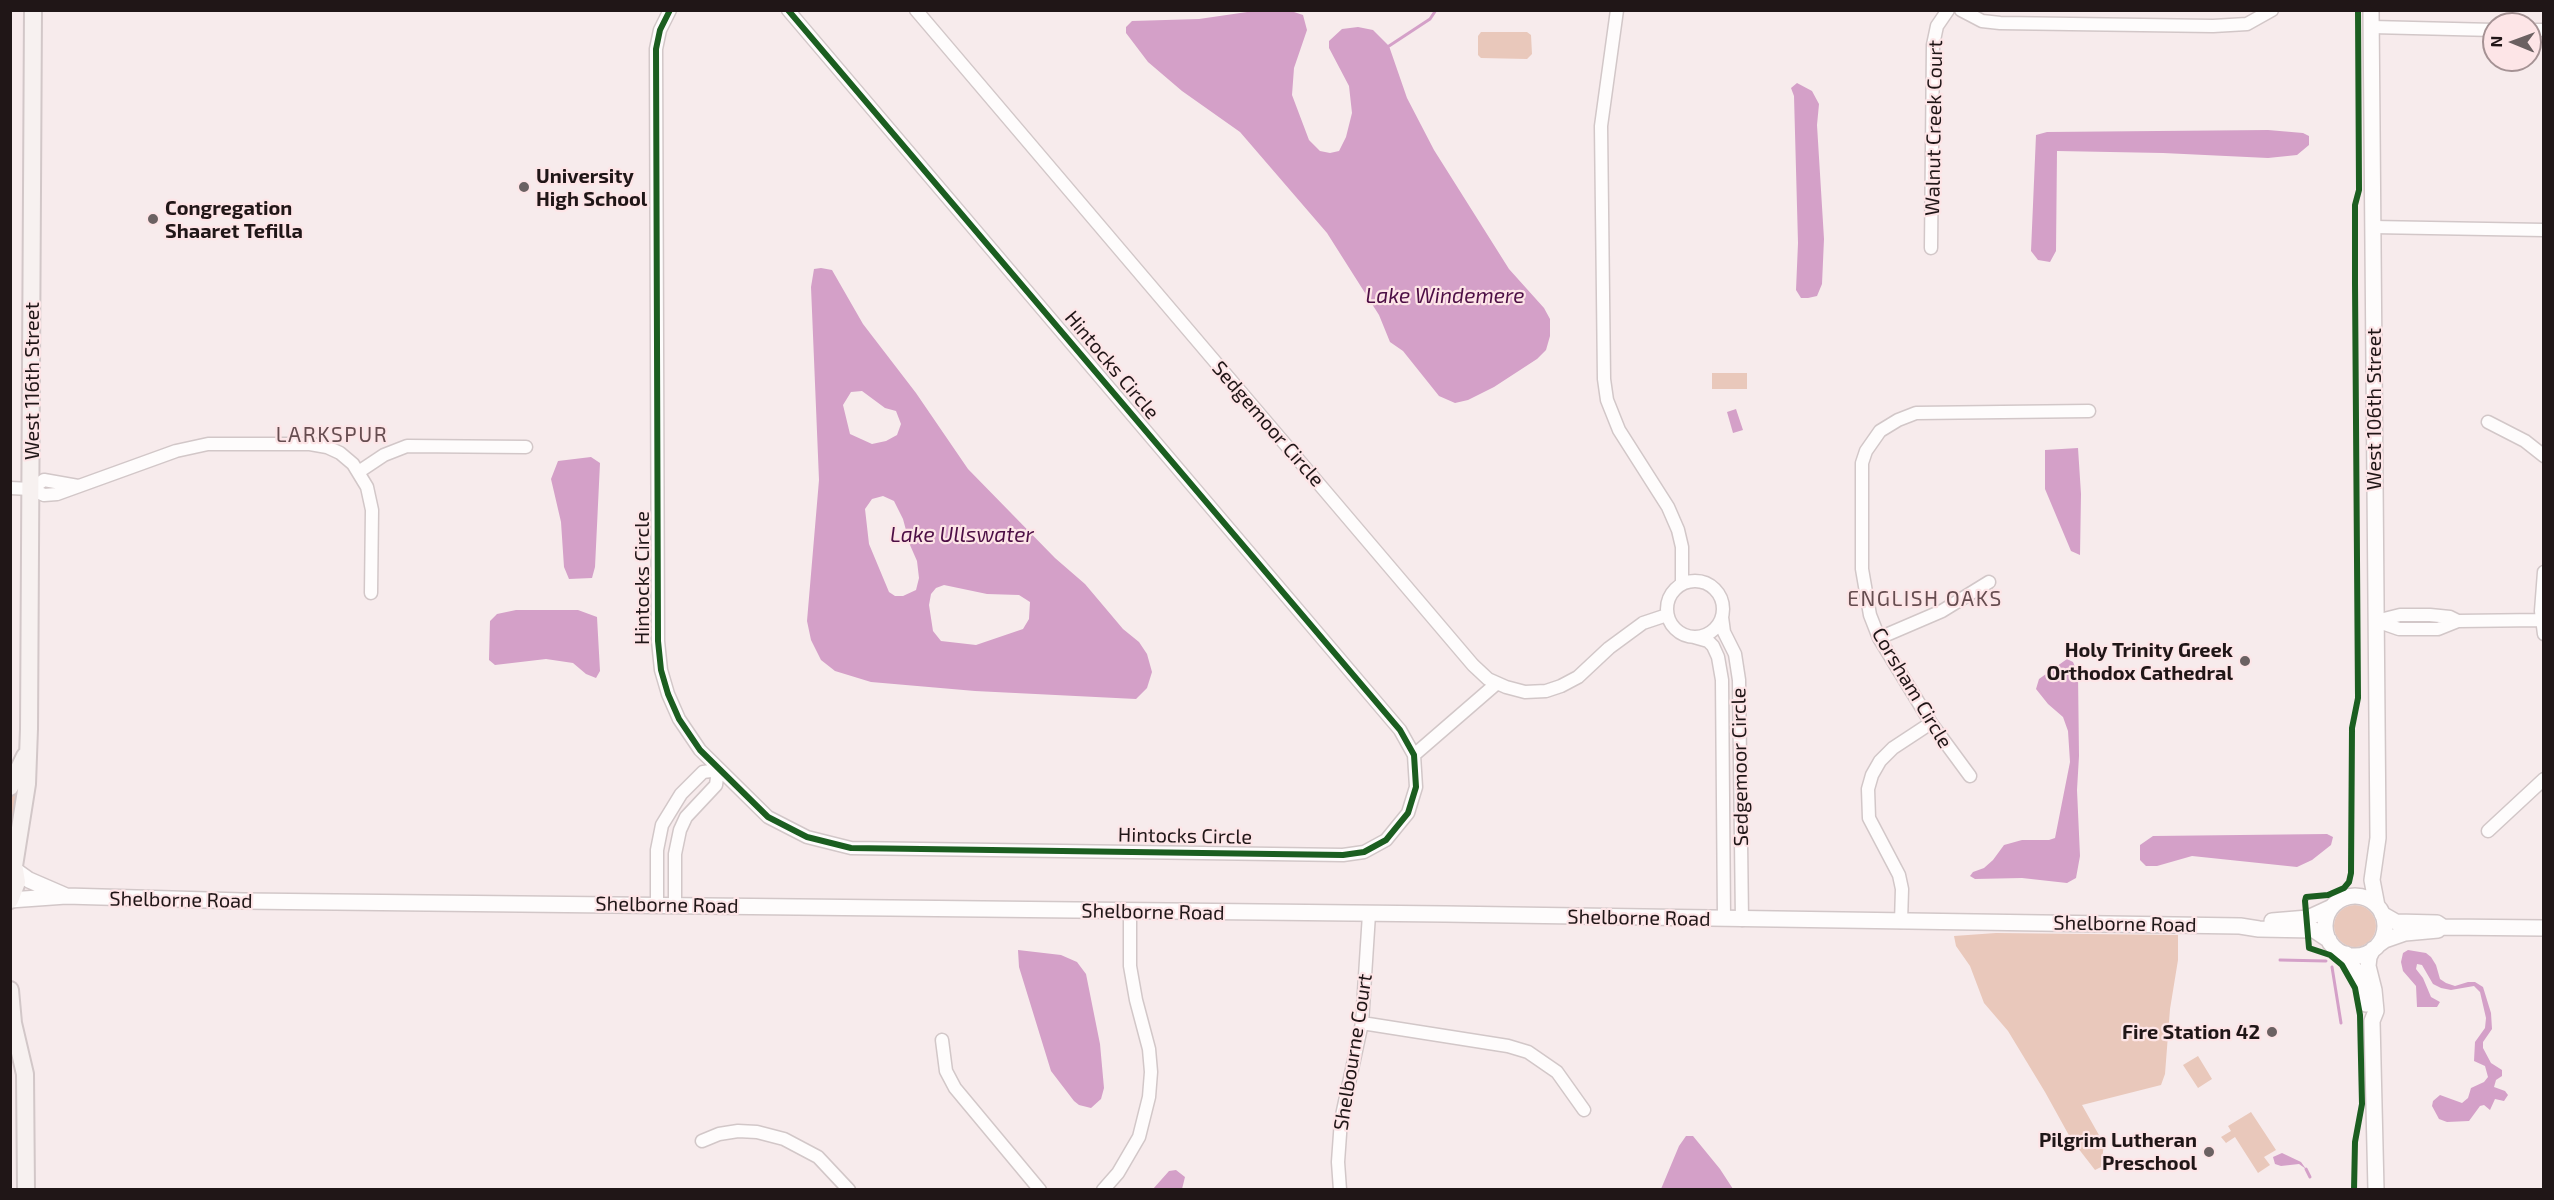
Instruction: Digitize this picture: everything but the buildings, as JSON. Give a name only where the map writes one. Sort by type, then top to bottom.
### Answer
[{"type":"main road","name":"West 116th Street","points":[[10,900],[17,882],[13,865],[27,784],[26,752],[29,729],[33,10]]},
{"type":"main road","name":"West 116th Street","points":[[10,787],[26,752]]},
{"type":"main road","points":[[10,990],[12,1021],[26,1074],[26,1190]]},
{"type":"street","name":"Hintocks Circle","points":[[670,10],[660,30],[656,55],[658,652],[664,681],[679,719],[700,750],[757,807],[776,821],[807,837],[838,846],[864,849],[1343,855],[1358,854],[1371,849],[1392,834],[1402,822],[1414,797],[1417,775],[1414,755],[1400,730],[788,10]]},
{"type":"street","name":"Sedgemoor Circle","points":[[916,10],[1473,665],[1496,684],[1518,691],[1533,692],[1561,686],[1578,677],[1609,648],[1643,623],[1667,615]]},
{"type":"street","points":[[1617,10],[1601,126],[1604,379],[1607,400],[1619,430],[1668,507],[1678,530],[1682,547],[1682,583]]},
{"type":"street","name":"Walnut Creek Court","points":[[1931,248],[1933,45],[1937,26],[1948,10]]},
{"type":"street","points":[[1961,10],[1982,21],[2000,23],[2213,26],[2247,24],[2272,10]]},
{"type":"street","name":"West 106th Street","points":[[2372,10],[2378,838],[2372,884],[2380,910]]},
{"type":"street","points":[[2372,27],[2482,30]]},
{"type":"street","points":[[2373,227],[2544,230]]},
{"type":"street","name":"Corsham Circle","points":[[1970,776],[1931,723],[1879,638],[1867,606],[1862,569],[1861,474],[1866,451],[1880,431],[1916,413],[2089,411]]},
{"type":"street","points":[[2488,422],[2525,441],[2544,456]]},
{"type":"street","points":[[10,488],[32,489],[44,480],[78,486],[107,478],[176,452],[228,443],[320,445],[340,453],[360,471],[371,502],[371,592]]},
{"type":"street","points":[[360,471],[391,451],[407,446],[526,447]]},
{"type":"street","points":[[2544,572],[2541,620],[2544,634]]},
{"type":"street","points":[[1696,580],[1710,585],[1720,596],[1722,617],[1714,630],[1694,637],[1674,628],[1667,615],[1668,600],[1682,583],[1696,580]]},
{"type":"street","points":[[1879,638],[1942,611],[1989,582]]},
{"type":"street","points":[[2376,621],[2400,615],[2450,617],[2458,621],[2541,620]]},
{"type":"street","name":"Sedgemoor Circle","points":[[1722,617],[1724,632],[1735,654],[1739,680],[1742,920]]},
{"type":"street","name":"Sedgemoor Circle","points":[[1694,637],[1708,641],[1713,646],[1718,657],[1722,680],[1724,920]]},
{"type":"street","points":[[1414,755],[1496,684]]},
{"type":"street","points":[[1901,922],[1902,889],[1899,875],[1869,818],[1868,789],[1876,766],[1885,755],[1931,723]]},
{"type":"street","points":[[657,905],[657,850],[662,825],[681,794],[703,772],[718,770],[716,784],[686,817],[680,830],[675,854],[675,905]]},
{"type":"street","points":[[2488,831],[2544,779]]},
{"type":"street","name":"West 106th Street","points":[[2348,897],[2354,893],[2361,882],[2376,808]]},
{"type":"street","name":"Shelborne Road","points":[[13,865],[30,880],[66,896]]},
{"type":"street","name":"Shelborne Road","points":[[10,900],[66,896],[198,901],[675,905],[2240,926],[2308,918],[2332,907]]},
{"type":"street","points":[[2443,927],[2437,923],[2396,922],[2364,898],[2348,897],[2332,907],[2326,923],[2329,940],[2336,948],[2346,954],[2360,955],[2398,935],[2436,931],[2443,927],[2544,928]]},
{"type":"street","points":[[2376,1190],[2372,1021],[2376,1011],[2368,966],[2369,957],[2384,930],[2380,910]]},
{"type":"street","points":[[1103,1190],[1118,1173],[1138,1137],[1149,1097],[1149,1049],[1134,992],[1130,966],[1130,911]]},
{"type":"street","name":"Shelbourne Court","points":[[1340,1190],[1338,1162],[1341,1120],[1362,1023],[1369,914]]},
{"type":"street","name":"Shelborne Road","points":[[2240,926],[2259,929],[2314,930],[2329,940]]},
{"type":"street","points":[[2346,954],[2360,980],[2372,1021]]},
{"type":"street","points":[[1362,1023],[1528,1052],[1542,1060],[1563,1078],[1584,1110]]},
{"type":"street","points":[[942,1040],[944,1062],[950,1080],[1040,1190]]},
{"type":"street","points":[[702,1141],[719,1134],[738,1131],[757,1132],[784,1139],[818,1157],[849,1190]]},
{"type":"shaded area","points":[[1481,32],[1527,32],[1531,35],[1532,54],[1527,59],[1481,58],[1478,55],[1478,36]]},
{"type":"shaded area","points":[[1712,373],[1747,373],[1747,389],[1712,389]]},
{"type":"shaded area","points":[[16,784],[22,785],[11,836],[11,798]]},
{"type":"shaded area","points":[[2355,905],[2363,906],[2370,911],[2375,918],[2375,934],[2370,941],[2363,946],[2355,947],[2347,946],[2340,941],[2335,934],[2334,926],[2335,918],[2340,911],[2347,906]]},
{"type":"shaded area","points":[[1996,933],[2178,935],[2178,960],[2170,1009],[2165,1074],[2161,1085],[2082,1105],[2104,1144],[2101,1167],[2095,1170],[2071,1139],[2008,1031],[1984,1003],[1970,966],[1956,946],[1954,936]]},
{"type":"shaded area","points":[[2198,1056],[2212,1079],[2198,1088],[2183,1065]]},
{"type":"shaded area","points":[[2251,1112],[2276,1150],[2264,1157],[2270,1165],[2258,1173],[2235,1137],[2226,1143],[2221,1137],[2231,1131],[2228,1126]]},
{"type":"water","name":"Lake Windemere","points":[[1261,10],[1291,11],[1303,15],[1307,30],[1294,68],[1292,95],[1309,140],[1320,151],[1330,153],[1339,151],[1346,137],[1352,113],[1349,86],[1329,48],[1329,41],[1342,29],[1358,27],[1373,30],[1389,46],[1407,98],[1434,150],[1509,269],[1544,308],[1550,319],[1550,336],[1546,350],[1537,359],[1494,387],[1468,400],[1455,403],[1439,396],[1403,351],[1390,342],[1379,315],[1327,233],[1240,132],[1182,91],[1148,62],[1126,33],[1126,27],[1132,21],[1199,19]]},
{"type":"water","points":[[1797,83],[1812,91],[1819,104],[1817,125],[1824,239],[1822,284],[1817,296],[1808,298],[1801,298],[1796,290],[1798,243],[1794,96],[1791,88]]},
{"type":"water","points":[[2268,130],[2303,133],[2309,136],[2309,145],[2297,155],[2268,158],[2057,151],[2056,251],[2050,262],[2038,260],[2031,251],[2036,135],[2047,132]]},
{"type":"water","name":"Lake Ullswater","points":[[814,269],[832,270],[863,324],[916,393],[968,469],[1055,558],[1085,584],[1123,629],[1139,642],[1147,654],[1152,672],[1147,688],[1136,699],[975,691],[871,682],[835,671],[821,660],[811,640],[807,621],[819,480],[811,287]],"holes":[[[862,391],[885,408],[896,411],[901,424],[897,435],[886,441],[872,444],[850,434],[843,405],[851,392]],[[883,496],[894,501],[903,519],[917,561],[919,578],[916,590],[903,596],[895,596],[889,592],[869,544],[865,509],[872,499]],[[944,585],[987,594],[1019,595],[1030,602],[1029,619],[1023,629],[976,645],[941,641],[933,631],[929,605],[931,594],[936,588]]]},
{"type":"water","points":[[1736,409],[1743,430],[1733,433],[1727,412]]},
{"type":"water","points":[[2078,448],[2081,494],[2080,555],[2071,551],[2045,489],[2045,450]]},
{"type":"water","points":[[591,457],[600,463],[595,567],[592,578],[569,579],[564,567],[561,522],[551,479],[558,461]]},
{"type":"water","points":[[516,610],[578,610],[597,617],[600,671],[596,678],[586,674],[573,663],[546,659],[495,665],[489,660],[490,621],[497,614]]},
{"type":"water","points":[[2067,659],[2073,662],[2078,674],[2077,790],[2080,856],[2076,878],[2067,883],[2022,878],[1975,879],[1970,876],[1973,872],[1984,868],[2004,845],[2022,840],[2055,838],[2070,762],[2068,731],[2063,717],[2036,689],[2039,679]]},
{"type":"water","points":[[2327,834],[2333,837],[2331,845],[2312,860],[2297,867],[2192,856],[2157,866],[2146,866],[2140,860],[2140,845],[2153,836]]},
{"type":"water","points":[[1018,950],[1061,955],[1077,962],[1086,974],[1100,1044],[1104,1088],[1101,1099],[1091,1108],[1074,1101],[1051,1071],[1019,967]]},
{"type":"water","points":[[2408,950],[2426,953],[2431,957],[2440,979],[2446,983],[2455,986],[2475,982],[2483,987],[2491,1013],[2492,1029],[2483,1042],[2483,1048],[2491,1063],[2502,1070],[2502,1076],[2496,1080],[2494,1087],[2505,1091],[2508,1095],[2504,1101],[2495,1099],[2490,1110],[2484,1105],[2480,1106],[2469,1121],[2447,1122],[2439,1119],[2432,1106],[2433,1101],[2440,1095],[2462,1103],[2468,1098],[2471,1088],[2484,1082],[2488,1077],[2485,1066],[2474,1061],[2475,1042],[2485,1028],[2486,1018],[2480,992],[2474,986],[2451,990],[2441,988],[2433,984],[2422,965],[2417,964],[2416,969],[2423,978],[2431,997],[2440,1002],[2437,1007],[2417,1007],[2416,986],[2403,971],[2401,962],[2403,953]]},
{"type":"water","points":[[1686,1136],[1693,1136],[1733,1189],[1661,1189],[1679,1146]]},
{"type":"water","points":[[2282,1153],[2301,1162],[2306,1169],[2299,1164],[2281,1166],[2275,1164],[2273,1157]]},
{"type":"water","points":[[1176,1170],[1185,1177],[1182,1189],[1153,1189],[1169,1171]]},
{"type":"waterway","points":[[1389,46],[1430,19],[1436,10]]},
{"type":"waterway","points":[[2280,960],[2326,961]]},
{"type":"waterway","points":[[2332,967],[2341,1023]]},
{"type":"waterway","points":[[2306,1169],[2310,1177]]},
{"type":"cycle path","points":[[670,10],[660,30],[656,49],[658,641],[661,670],[668,694],[679,719],[700,750],[768,817],[807,837],[851,848],[1343,855],[1364,852],[1386,840],[1408,813],[1416,787],[1414,755],[1400,730],[788,10]]},
{"type":"cycle path","points":[[2354,1190],[2355,1142],[2362,1104],[2360,1015],[2355,988],[2342,965],[2330,955],[2309,948],[2305,901],[2306,897],[2328,895],[2344,888],[2349,882],[2351,873],[2352,728],[2358,698],[2355,283],[2355,205],[2359,190],[2358,10]]},
{"type":"place","name":"University High School","points":[[524,187]]},
{"type":"place","name":"Congregation Shaaret Tefilla","points":[[153,219]]},
{"type":"place","name":"Holy Trinity Greek Orthodox Cathedral","points":[[2245,661]]},
{"type":"place","name":"Fire Station 42","points":[[2272,1032]]},
{"type":"place","name":"Pilgrim Lutheran Preschool","points":[[2209,1152]]},
{"type":"district","name":"LARKSPUR","points":[[332,435]]},
{"type":"district","name":"ENGLISH OAKS","points":[[1925,599]]}]
